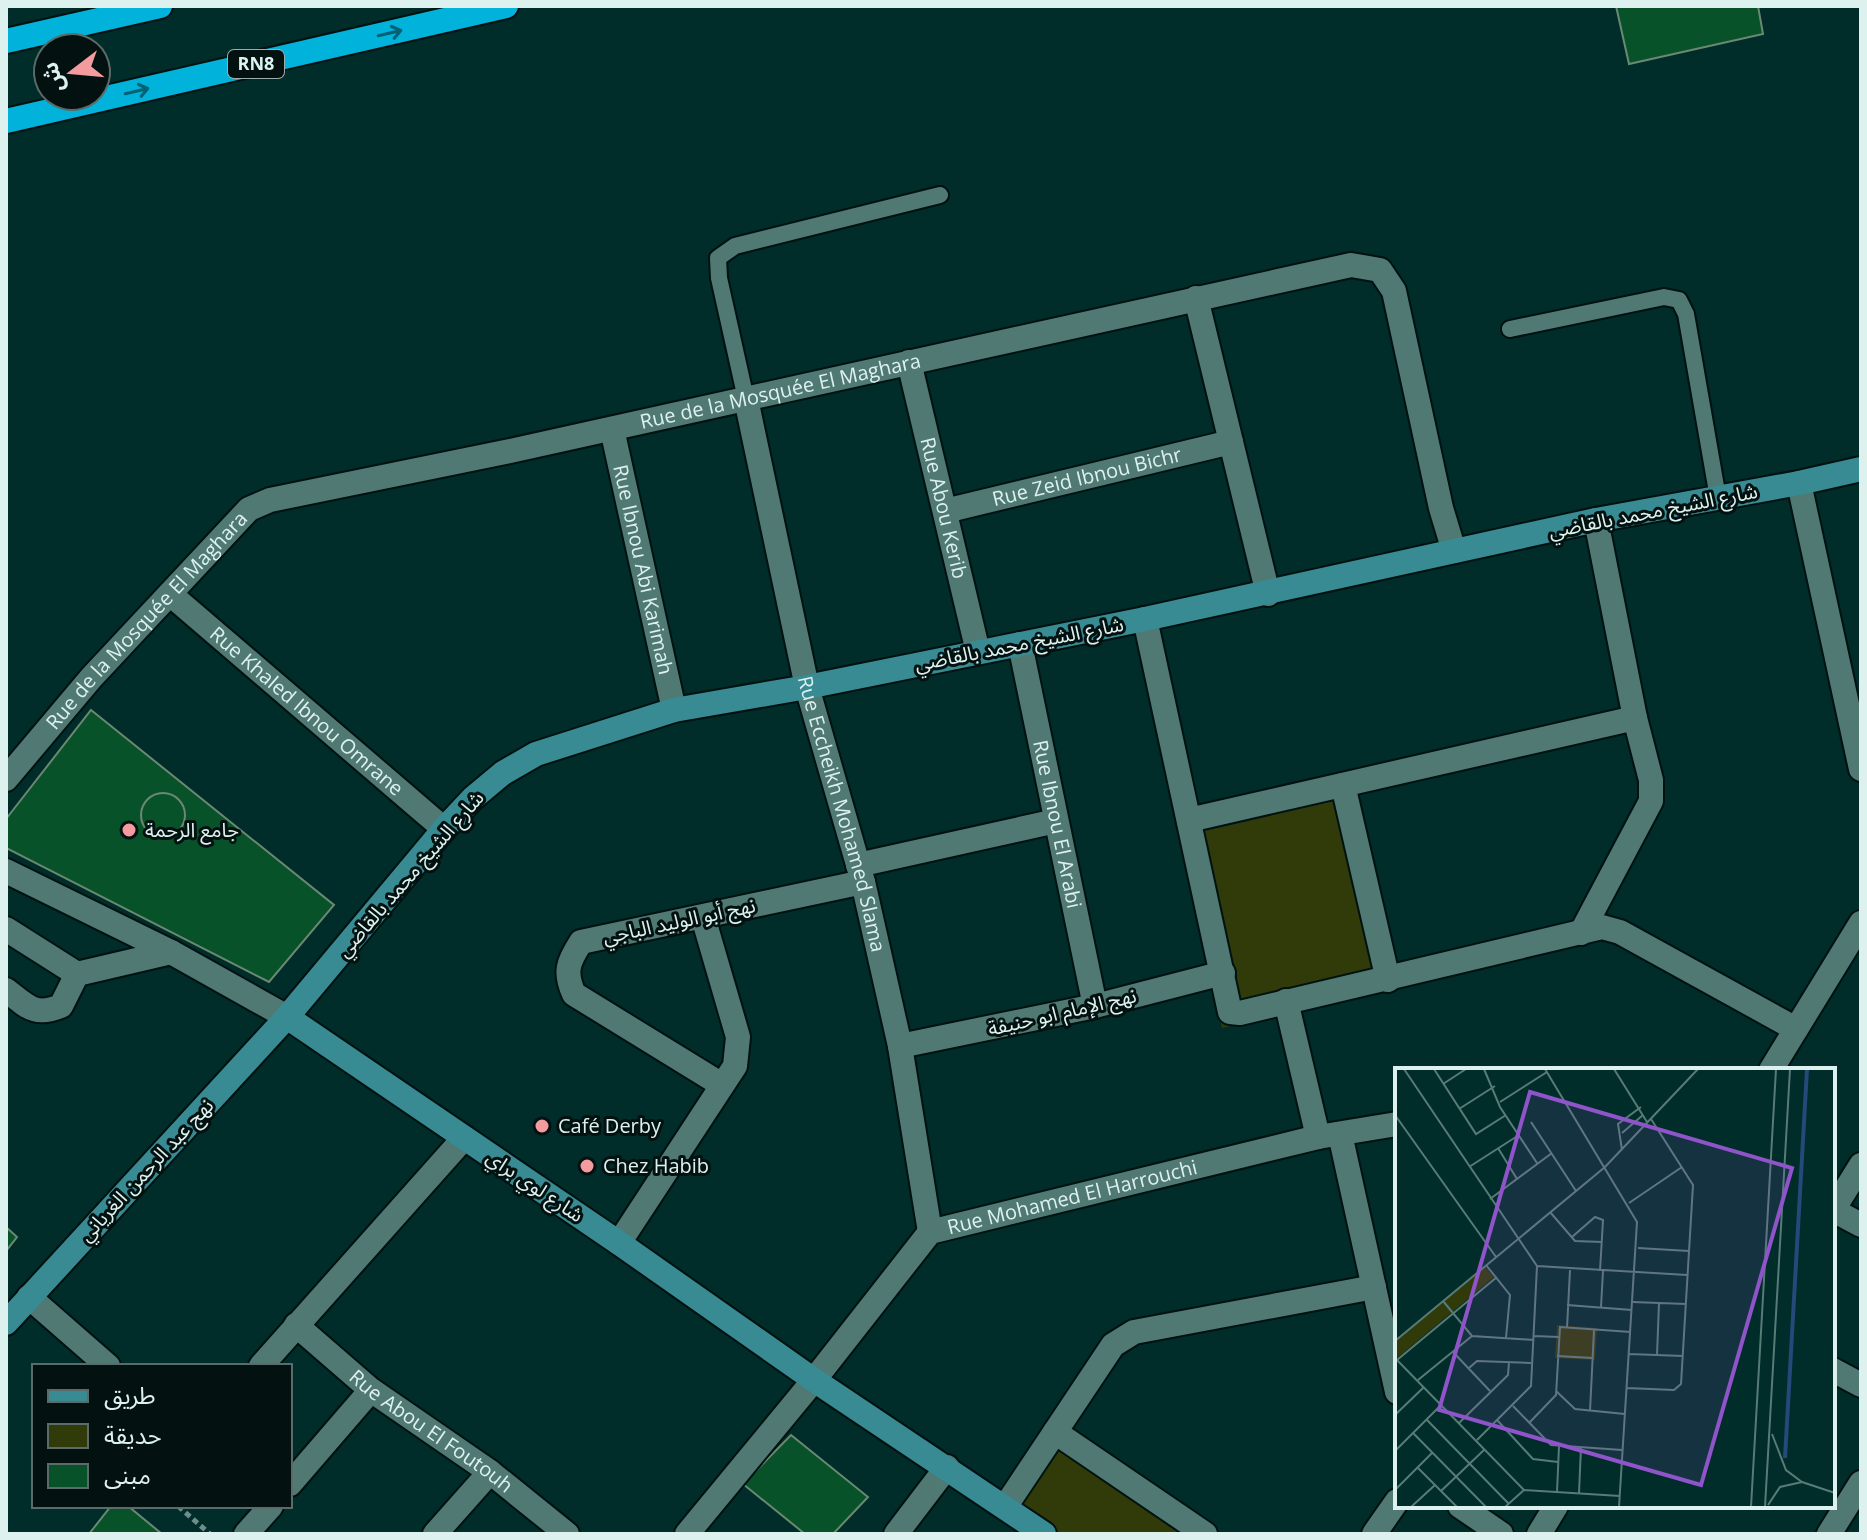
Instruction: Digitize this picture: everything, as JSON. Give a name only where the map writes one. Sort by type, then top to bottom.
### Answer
[{"type":"highway","points":[[6,41],[160,6]]},
{"type":"highway","name":"RN8","points":[[6,121],[506,6]]},
{"type":"street","name":"Rue de la Mosquée El Maghara","points":[[6,779],[91,678],[249,509],[270,500],[612,429],[1351,265],[1380,270],[1394,291],[1441,508],[1454,551]]},
{"type":"street","points":[[1196,298],[1268,594]]},
{"type":"street","name":"Rue Abou Kerib","points":[[909,362],[978,652]]},
{"type":"street","name":"Rue Eccheikh Mohamed Slama","points":[[746,399],[807,687],[861,874],[900,1046],[930,1232]]},
{"type":"street","name":"Rue Ibnou Abi Karimah","points":[[612,429],[674,710]]},
{"type":"street","name":"Rue Zeid Ibnou Bichr","points":[[945,511],[1231,442]]},
{"type":"street","name":"شارع الشيخ محمد بالقاضي","points":[[287,1017],[473,798],[503,773],[536,754],[674,710],[807,687],[1145,619],[1596,520],[1861,469]]},
{"type":"street","points":[[1799,483],[1854,706],[1861,769]]},
{"type":"street","points":[[1581,933],[1651,801],[1651,780],[1635,718],[1596,520]]},
{"type":"street","name":"Rue Khaled Ibnou Omrane","points":[[170,594],[444,829]]},
{"type":"street","points":[[1145,619],[1230,1012],[1240,1013],[1388,980],[1602,927],[1620,932],[1796,1029]]},
{"type":"street","name":"Rue Ibnou El Arabi","points":[[1020,644],[1095,1006]]},
{"type":"street","points":[[1189,820],[1635,718]]},
{"type":"street","points":[[1343,785],[1388,980]]},
{"type":"street","name":"نهج أبو الوليد الباجي","points":[[722,1085],[574,994],[568,981],[567,964],[581,942],[703,917],[1056,821]]},
{"type":"street","name":"شارع لوي براي","points":[[6,871],[171,952],[287,1017],[814,1380],[1044,1534]]},
{"type":"street","points":[[619,1243],[735,1066],[738,1037],[703,917]]},
{"type":"street","points":[[1772,1068],[1861,923]]},
{"type":"street","points":[[6,929],[77,974],[171,952]]},
{"type":"street","name":"نهج الإمام ابو حنيفة","points":[[900,1046],[1095,1006],[1223,973]]},
{"type":"street","points":[[6,990],[33,1011],[47,1012],[61,1006],[77,974]]},
{"type":"street","points":[[1286,1001],[1374,1287],[1395,1383]]},
{"type":"street","name":"نهج عبد الرحمن الغرياني","points":[[6,1323],[287,1017]]},
{"type":"street","name":"Rue Mohamed El Harrouchi","points":[[687,1534],[814,1380],[930,1232],[1329,1136],[1395,1124]]},
{"type":"street","points":[[263,1364],[464,1138]]},
{"type":"street","points":[[1835,1207],[1861,1165]]},
{"type":"street","points":[[1835,1211],[1861,1225]]},
{"type":"street","points":[[1005,1507],[1113,1345],[1134,1332],[1374,1287]]},
{"type":"street","points":[[29,1297],[106,1364]]},
{"type":"street","name":"Rue Abou El Foutouh","points":[[296,1325],[371,1390],[490,1472],[567,1534]]},
{"type":"street","points":[[1835,1371],[1861,1385]]},
{"type":"street","points":[[292,1482],[371,1390]]},
{"type":"street","points":[[1055,1432],[1205,1534]]},
{"type":"street","points":[[896,1534],[947,1467]]},
{"type":"street","points":[[435,1534],[490,1472]]},
{"type":"street","points":[[1831,1533],[1861,1483]]},
{"type":"street","points":[[1374,1534],[1395,1504]]},
{"type":"street","points":[[246,1534],[269,1508]]},
{"type":"street","points":[[1463,1508],[1501,1534]]},
{"type":"street","points":[[1539,1534],[1555,1508]]},
{"type":"lane","points":[[746,399],[719,278],[718,258],[735,246],[940,195]]},
{"type":"lane","points":[[1510,329],[1664,297],[1679,300],[1686,314],[1718,498]]},
{"type":"path","points":[[180,1508],[210,1534]]},
{"type":"green space","points":[[1353,769],[1402,988],[1222,1028],[1173,810]]},
{"type":"green space","points":[[1058,1447],[1186,1534],[1050,1534],[1015,1510]]},
{"type":"building","points":[[1616,6],[1758,6],[1763,34],[1629,64]]},
{"type":"building","name":"جامع الرحمة","points":[[91,710],[334,905],[269,982],[6,848],[6,819]]},
{"type":"building","points":[[163,793],[179,799],[185,815],[179,831],[163,837],[147,831],[141,815],[147,799]]},
{"type":"building","points":[[6,1227],[17,1237],[6,1251]]},
{"type":"building","points":[[791,1435],[868,1497],[833,1534],[805,1534],[743,1484]]},
{"type":"building","points":[[109,1508],[130,1508],[162,1534],[89,1534]]},
{"type":"place","name":"جامع الرحمة","points":[[129,830]]},
{"type":"place","name":"Café Derby","points":[[542,1126]]},
{"type":"place","name":"Chez Habib","points":[[587,1166]]}]
